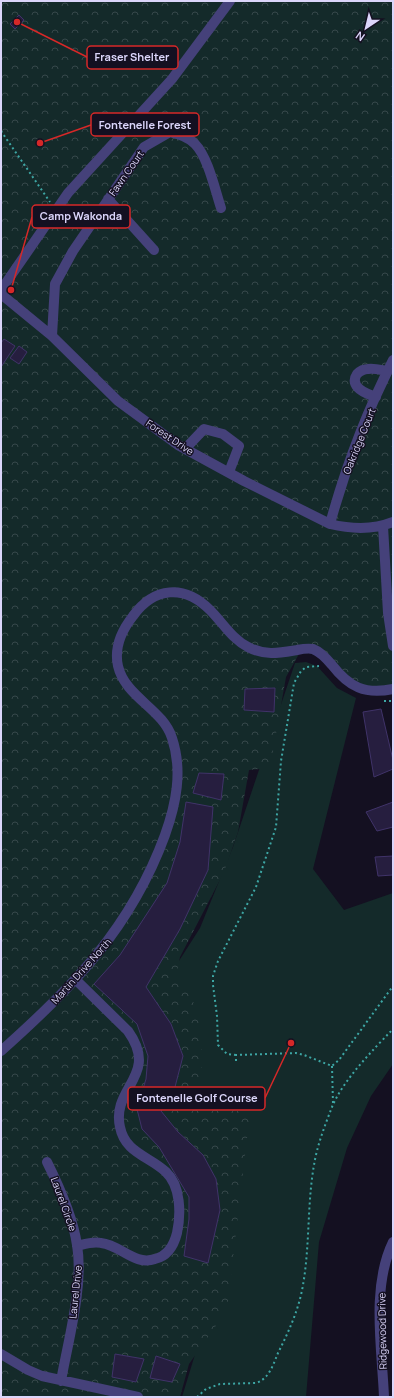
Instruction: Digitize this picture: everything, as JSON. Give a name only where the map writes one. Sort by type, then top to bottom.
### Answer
[{"type":"street","points":[[1,290],[52,219],[68,193],[172,79],[230,1]]},
{"type":"street","name":"Fawn Court","points":[[52,336],[55,284],[73,251],[144,147],[170,132],[183,135],[195,144],[204,158],[221,208]]},
{"type":"street","points":[[108,199],[154,250]]},
{"type":"street","name":"Forest Drive","points":[[1,294],[52,336],[118,401],[185,449],[330,524],[350,528],[388,524]]},
{"type":"street","name":"Oakridge Court","points":[[330,524],[340,488],[376,397],[393,360]]},
{"type":"street","points":[[376,397],[359,389],[356,385],[355,377],[359,372],[369,368],[388,371]]},
{"type":"street","points":[[185,449],[204,429],[223,434],[239,446],[229,472]]},
{"type":"street","points":[[388,524],[388,614],[393,646]]},
{"type":"street","name":"Martin Drive North","points":[[1,1051],[75,979],[115,933],[137,898],[157,858],[175,800],[178,763],[171,734],[163,721],[127,684],[121,675],[117,659],[122,634],[133,615],[148,599],[162,592],[178,592],[186,595],[209,609],[231,634],[247,647],[269,654],[312,649],[327,658],[342,677],[351,684],[372,691],[393,689]]},
{"type":"street","points":[[75,979],[128,1031],[134,1039],[138,1049],[139,1063],[136,1075],[120,1108],[120,1128],[126,1142],[132,1149],[167,1172],[173,1181],[180,1213],[176,1239],[172,1247],[162,1257],[154,1260],[138,1260],[102,1243],[77,1246]]},
{"type":"street","name":"Laurel Circle","points":[[48,1162],[67,1209],[77,1246]]},
{"type":"street","name":"Ridgewood Drive","points":[[384,1397],[381,1290],[386,1260],[393,1242]]},
{"type":"street","name":"Laurel Drive","points":[[61,1381],[76,1297],[77,1246]]},
{"type":"street","points":[[1,1354],[28,1370],[61,1381],[138,1397]]},
{"type":"path","points":[[1,130],[50,203]]},
{"type":"path","points":[[318,665],[306,667],[301,671],[294,683],[280,761],[276,827],[256,887],[218,961],[213,976],[213,985],[217,1016],[218,1045],[227,1054],[296,1053],[332,1066]]},
{"type":"path","points":[[332,1066],[339,1060],[393,986]]},
{"type":"path","points":[[198,1397],[213,1386],[261,1382],[268,1374],[285,1340],[296,1313],[303,1286],[314,1163],[333,1106],[352,1076],[393,1028]]},
{"type":"path","points":[[236,1055],[236,1061]]},
{"type":"path","points":[[332,1066],[333,1106]]},
{"type":"green space","points":[[1,1],[393,1],[393,693],[382,695],[332,671],[317,656],[309,653],[299,654],[286,677],[270,768],[249,770],[238,832],[224,872],[180,957],[177,971],[193,1001],[200,1026],[202,1066],[199,1105],[250,1113],[227,1310],[189,1364],[180,1397],[1,1397]]},
{"type":"green space","points":[[306,662],[317,666],[337,688],[356,698],[313,869],[344,910],[393,893],[393,1064],[371,1096],[347,1148],[319,1242],[306,1397],[182,1397],[218,1279],[212,1148],[161,989],[200,928],[233,847],[295,663]]},
{"type":"building","points":[[19,15],[24,20],[15,29],[10,24]]},
{"type":"building","points":[[4,339],[15,346],[1,367],[1,343]]},
{"type":"building","points":[[19,346],[27,352],[19,364],[10,358]]},
{"type":"building","points":[[275,688],[274,712],[244,710],[245,689]]},
{"type":"building","points":[[381,709],[393,760],[393,769],[374,777],[363,712]]},
{"type":"building","points":[[199,773],[224,774],[221,800],[193,793]]},
{"type":"building","points":[[186,802],[213,807],[208,870],[180,929],[146,987],[171,1024],[183,1056],[175,1087],[161,1111],[178,1132],[203,1155],[216,1179],[220,1210],[208,1263],[184,1256],[189,1219],[189,1197],[159,1147],[142,1129],[137,1109],[146,1079],[148,1056],[137,1024],[94,984],[120,955],[167,883],[180,842]]},
{"type":"building","points":[[393,802],[393,827],[377,831],[366,812]]},
{"type":"building","points":[[393,856],[393,875],[378,876],[375,857]]},
{"type":"building","points":[[115,1354],[144,1359],[136,1382],[112,1377]]},
{"type":"building","points":[[156,1356],[180,1364],[172,1382],[150,1378]]},
{"type":"place","name":"Fraser Shelter","points":[[17,22]]},
{"type":"place","name":"Fontenelle Forest","points":[[40,143]]},
{"type":"place","name":"Camp Wakonda","points":[[11,290]]},
{"type":"place","name":"Fontenelle Golf Course","points":[[291,1043]]}]
